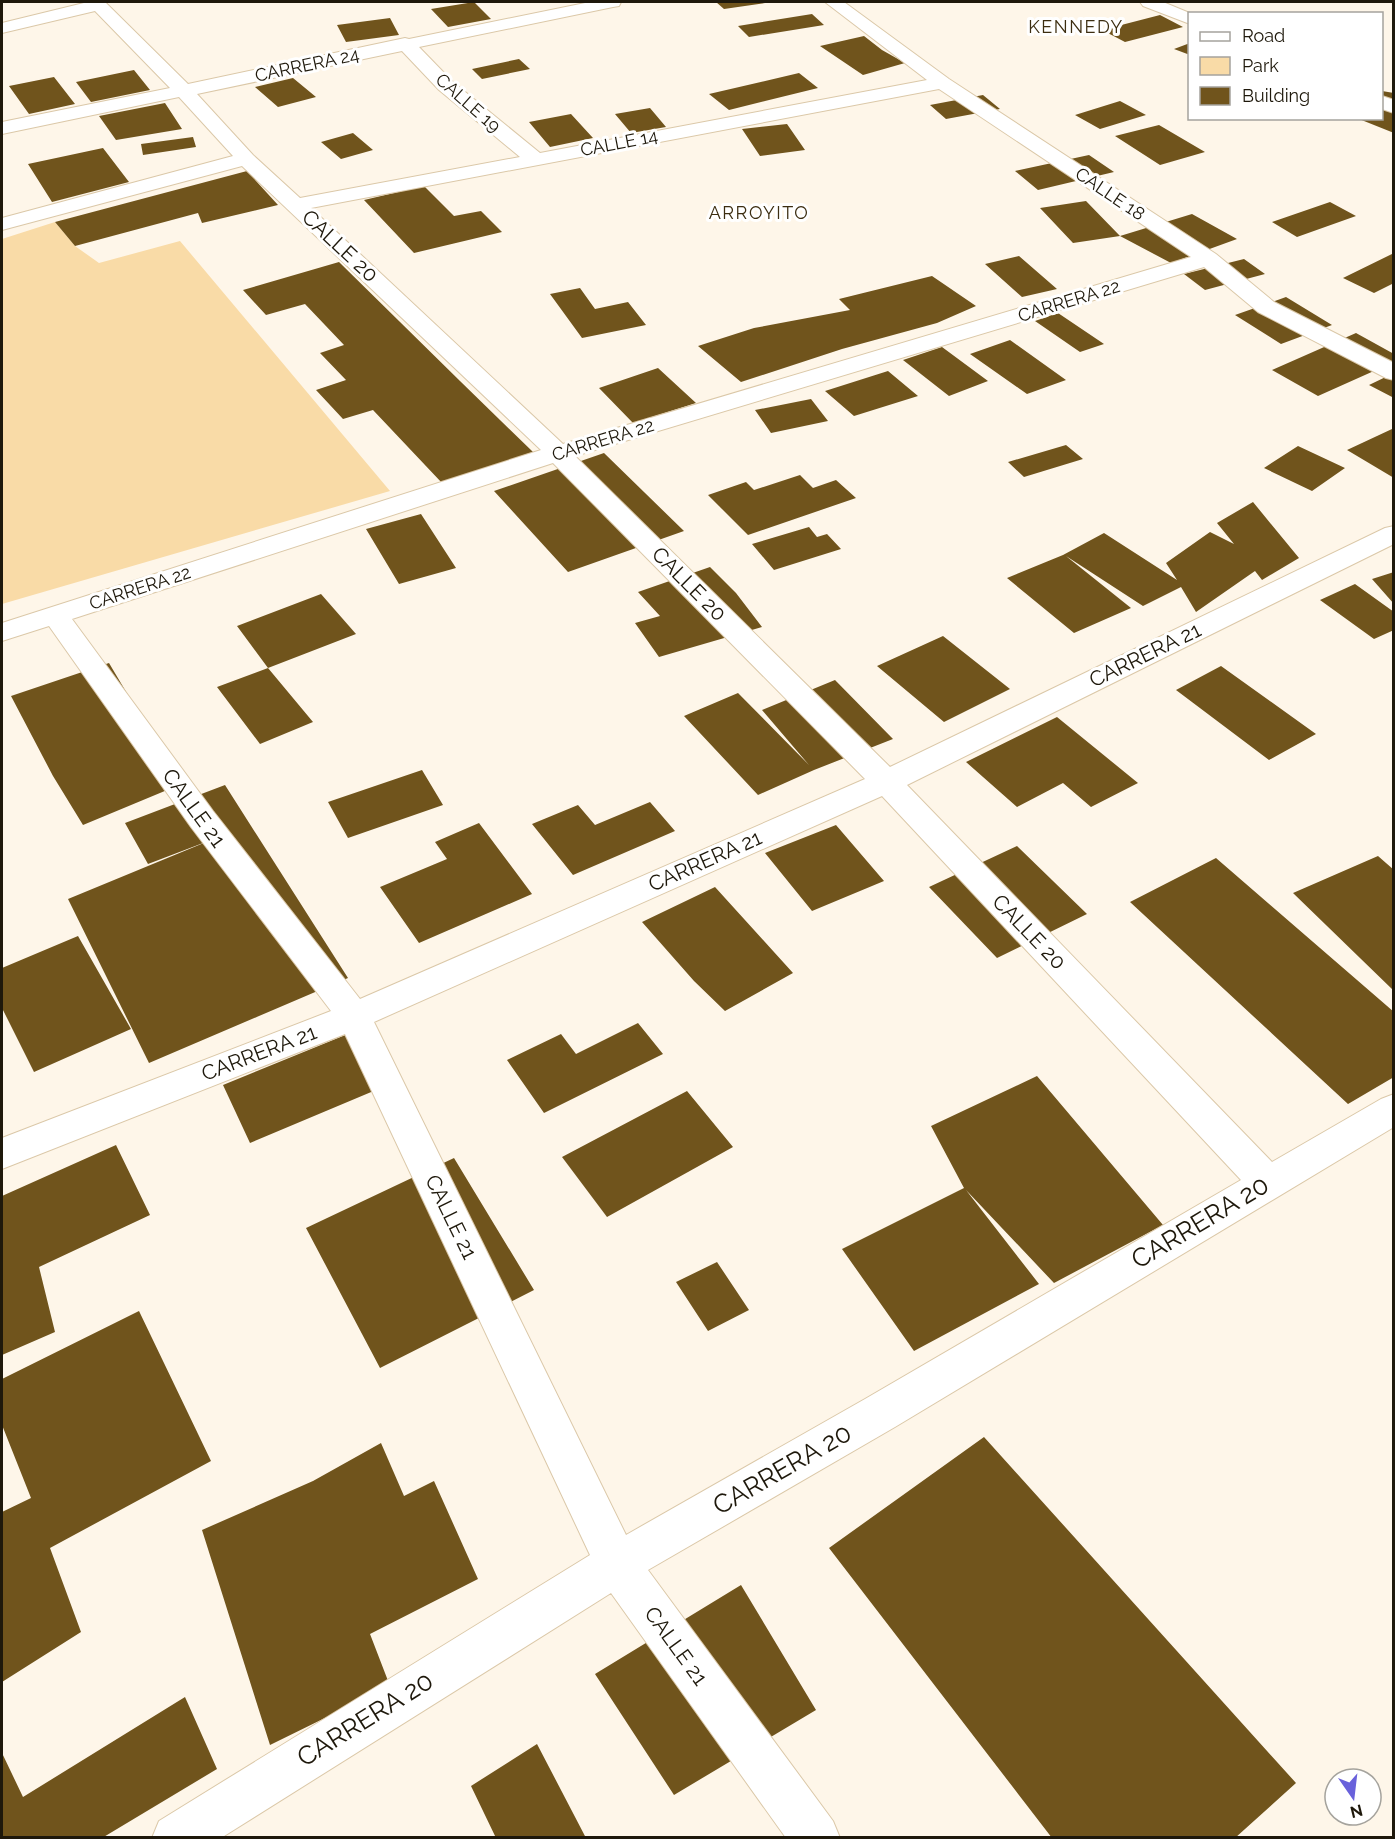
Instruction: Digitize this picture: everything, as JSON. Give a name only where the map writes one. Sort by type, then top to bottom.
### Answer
[{"type":"street","name":"CARRERA 24","points":[[2,128],[405,43],[613,2]]},
{"type":"street","name":"CALLE 18","points":[[834,2],[942,82],[1208,259],[1266,307],[1394,373]]},
{"type":"street","points":[[1149,2],[1188,18]]},
{"type":"street","points":[[2,28],[97,3]]},
{"type":"street","name":"CALLE 20","points":[[97,3],[184,91],[246,159],[558,453],[886,782],[1267,1182]]},
{"type":"street","name":"CALLE 19","points":[[405,43],[446,86],[535,159]]},
{"type":"street","name":"CALLE 14","points":[[296,205],[942,82]]},
{"type":"street","points":[[2,224],[246,159]]},
{"type":"street","name":"CARRERA 22","points":[[2,632],[558,453],[1208,259]]},
{"type":"street","name":"CARRERA 21","points":[[2,1154],[354,1016],[886,782],[1394,534]]},
{"type":"street","name":"CALLE 21","points":[[56,616],[202,819],[354,1016],[617,1564],[816,1838]]},
{"type":"street","name":"CARRERA 20","points":[[176,1838],[617,1564],[880,1413],[1394,1108]]},
{"type":"green space","points":[[55,222],[75,246],[99,263],[180,241],[390,491],[2,604],[2,239]]},
{"type":"building","points":[[474,2],[491,19],[448,27],[431,9]]},
{"type":"building","points":[[716,2],[765,2],[765,3],[724,9]]},
{"type":"building","points":[[812,14],[824,25],[749,37],[738,26]]},
{"type":"building","points":[[1160,15],[1183,27],[1125,42],[1102,30]]},
{"type":"building","points":[[390,18],[399,35],[346,42],[337,25]]},
{"type":"building","points":[[864,36],[905,63],[863,75],[820,46]]},
{"type":"building","points":[[1188,44],[1188,54],[1174,49]]},
{"type":"building","points":[[519,59],[530,69],[482,79],[472,69]]},
{"type":"building","points":[[134,70],[150,90],[91,102],[76,82]]},
{"type":"building","points":[[799,73],[818,88],[729,110],[709,94]]},
{"type":"building","points":[[54,77],[75,104],[29,114],[9,86]]},
{"type":"building","points":[[293,78],[316,97],[278,107],[255,87]]},
{"type":"building","points":[[1383,91],[1394,93],[1394,133],[1362,120],[1383,120]]},
{"type":"building","points":[[983,95],[1000,109],[946,119],[930,105]]},
{"type":"building","points":[[1120,101],[1146,115],[1100,129],[1075,115]]},
{"type":"building","points":[[165,103],[182,129],[116,140],[99,116]]},
{"type":"building","points":[[650,108],[666,127],[631,133],[615,114]]},
{"type":"building","points":[[571,114],[593,138],[550,147],[529,122]]},
{"type":"building","points":[[787,124],[805,150],[760,156],[742,129]]},
{"type":"building","points":[[1159,125],[1205,152],[1160,165],[1115,136]]},
{"type":"building","points":[[353,133],[373,150],[341,159],[321,142]]},
{"type":"building","points":[[193,137],[196,147],[143,155],[141,144]]},
{"type":"building","points":[[103,148],[129,182],[52,202],[28,164]]},
{"type":"building","points":[[1089,155],[1114,172],[1038,190],[1015,171]]},
{"type":"building","points":[[247,171],[278,205],[202,223],[198,213],[75,246],[55,222]]},
{"type":"building","points":[[424,186],[454,216],[481,211],[502,232],[414,253],[364,200]]},
{"type":"building","points":[[1086,201],[1120,236],[1073,243],[1040,208]]},
{"type":"building","points":[[1330,202],[1356,216],[1297,237],[1272,222]]},
{"type":"building","points":[[1192,214],[1237,239],[1171,263],[1120,236]]},
{"type":"building","points":[[1394,253],[1394,283],[1374,293],[1343,278]]},
{"type":"building","points":[[1019,256],[1057,289],[1022,297],[985,264]]},
{"type":"building","points":[[1244,259],[1265,274],[1205,290],[1184,274]]},
{"type":"building","points":[[339,262],[533,452],[442,483],[373,410],[343,419],[316,390],[346,380],[320,353],[344,345],[305,304],[266,315],[243,290]]},
{"type":"building","points":[[932,276],[976,306],[937,323],[842,349],[741,382],[698,346],[754,328],[850,310],[839,299]]},
{"type":"building","points":[[580,288],[595,309],[628,302],[646,325],[582,338],[550,294]]},
{"type":"building","points":[[1286,297],[1332,325],[1281,344],[1235,315]]},
{"type":"building","points":[[1058,313],[1104,344],[1080,352],[1035,321]]},
{"type":"building","points":[[1356,333],[1394,354],[1394,362],[1318,396],[1272,370]]},
{"type":"building","points":[[1010,340],[1066,380],[1027,394],[970,354]]},
{"type":"building","points":[[942,347],[988,381],[949,396],[903,360]]},
{"type":"building","points":[[658,368],[696,403],[633,423],[599,388]]},
{"type":"building","points":[[888,371],[918,396],[854,416],[825,391]]},
{"type":"building","points":[[1394,373],[1394,398],[1369,385]]},
{"type":"building","points":[[811,399],[828,421],[771,433],[755,410]]},
{"type":"building","points":[[1392,429],[1394,478],[1347,450]]},
{"type":"building","points":[[1066,445],[1083,459],[1024,477],[1008,462]]},
{"type":"building","points":[[1298,446],[1345,468],[1312,491],[1264,468]]},
{"type":"building","points":[[604,453],[684,531],[568,572],[494,491]]},
{"type":"building","points":[[800,475],[813,488],[836,480],[856,498],[748,535],[708,495],[746,482],[754,490]]},
{"type":"building","points":[[1253,502],[1299,558],[1262,580],[1255,571],[1196,612],[1181,587],[1143,606],[1066,556],[1131,608],[1074,633],[1007,578],[1063,555],[1104,533],[1177,580],[1166,563],[1210,532],[1234,544],[1217,523]]},
{"type":"building","points":[[421,514],[456,568],[399,584],[366,529]]},
{"type":"building","points":[[809,527],[817,537],[827,534],[841,549],[774,570],[752,544]]},
{"type":"building","points":[[710,567],[736,593],[762,627],[659,657],[635,623],[660,616],[638,592]]},
{"type":"building","points":[[1394,572],[1394,604],[1372,579]]},
{"type":"building","points":[[1355,584],[1394,612],[1394,630],[1374,639],[1320,600]]},
{"type":"building","points":[[321,594],[356,634],[268,668],[237,626]]},
{"type":"building","points":[[943,636],[1010,689],[944,722],[877,666]]},
{"type":"building","points":[[109,663],[154,739],[184,783],[83,825],[53,776],[11,696]]},
{"type":"building","points":[[1221,666],[1316,734],[1269,760],[1176,690]]},
{"type":"building","points":[[268,668],[313,722],[260,744],[217,687]]},
{"type":"building","points":[[835,680],[893,739],[758,795],[684,716],[738,693],[809,765],[762,710]]},
{"type":"building","points":[[1057,717],[1138,783],[1091,807],[1063,783],[1017,807],[966,762]]},
{"type":"building","points":[[422,770],[443,805],[348,838],[328,802]]},
{"type":"building","points":[[225,785],[348,978],[149,1063],[68,899],[211,840],[148,864],[125,823]]},
{"type":"building","points":[[650,802],[675,831],[573,875],[532,824],[578,805],[595,825]]},
{"type":"building","points":[[479,823],[532,894],[419,943],[380,887],[447,859],[435,842]]},
{"type":"building","points":[[836,825],[884,881],[812,911],[765,853]]},
{"type":"building","points":[[1017,846],[1087,914],[997,958],[929,887]]},
{"type":"building","points":[[1378,856],[1394,870],[1394,991],[1293,893]]},
{"type":"building","points":[[1216,858],[1394,1012],[1394,1077],[1348,1104],[1130,902]]},
{"type":"building","points":[[715,887],[793,973],[725,1011],[694,981],[642,922]]},
{"type":"building","points":[[78,936],[131,1029],[34,1072],[2,1008],[2,968]]},
{"type":"building","points":[[638,1023],[663,1054],[544,1113],[507,1060],[561,1034],[576,1054]]},
{"type":"building","points":[[365,1027],[395,1082],[250,1143],[223,1085]]},
{"type":"building","points":[[1037,1076],[1163,1225],[1054,1283],[966,1190],[1039,1284],[914,1351],[842,1249],[964,1188],[931,1126]]},
{"type":"building","points":[[687,1091],[733,1147],[607,1217],[562,1157]]},
{"type":"building","points":[[116,1145],[150,1215],[39,1267],[55,1332],[2,1355],[2,1196]]},
{"type":"building","points":[[454,1158],[534,1290],[380,1368],[306,1228]]},
{"type":"building","points":[[717,1262],[749,1310],[708,1331],[676,1282]]},
{"type":"building","points":[[139,1311],[211,1461],[50,1548],[81,1632],[2,1682],[2,1512],[31,1498],[2,1425],[2,1379]]},
{"type":"building","points":[[984,1437],[1296,1783],[1235,1838],[1052,1838],[829,1548]]},
{"type":"building","points":[[381,1443],[404,1496],[434,1481],[478,1579],[370,1634],[390,1686],[270,1745],[202,1530],[313,1481]]},
{"type":"building","points":[[741,1585],[816,1710],[674,1795],[595,1674]]},
{"type":"building","points":[[185,1697],[217,1769],[102,1838],[2,1838],[2,1753],[23,1797]]},
{"type":"building","points":[[537,1744],[586,1838],[496,1838],[471,1786]]},
{"type":"district","name":"KENNEDY","points":[[1076,27]]},
{"type":"district","name":"ARROYITO","points":[[759,213]]}]
